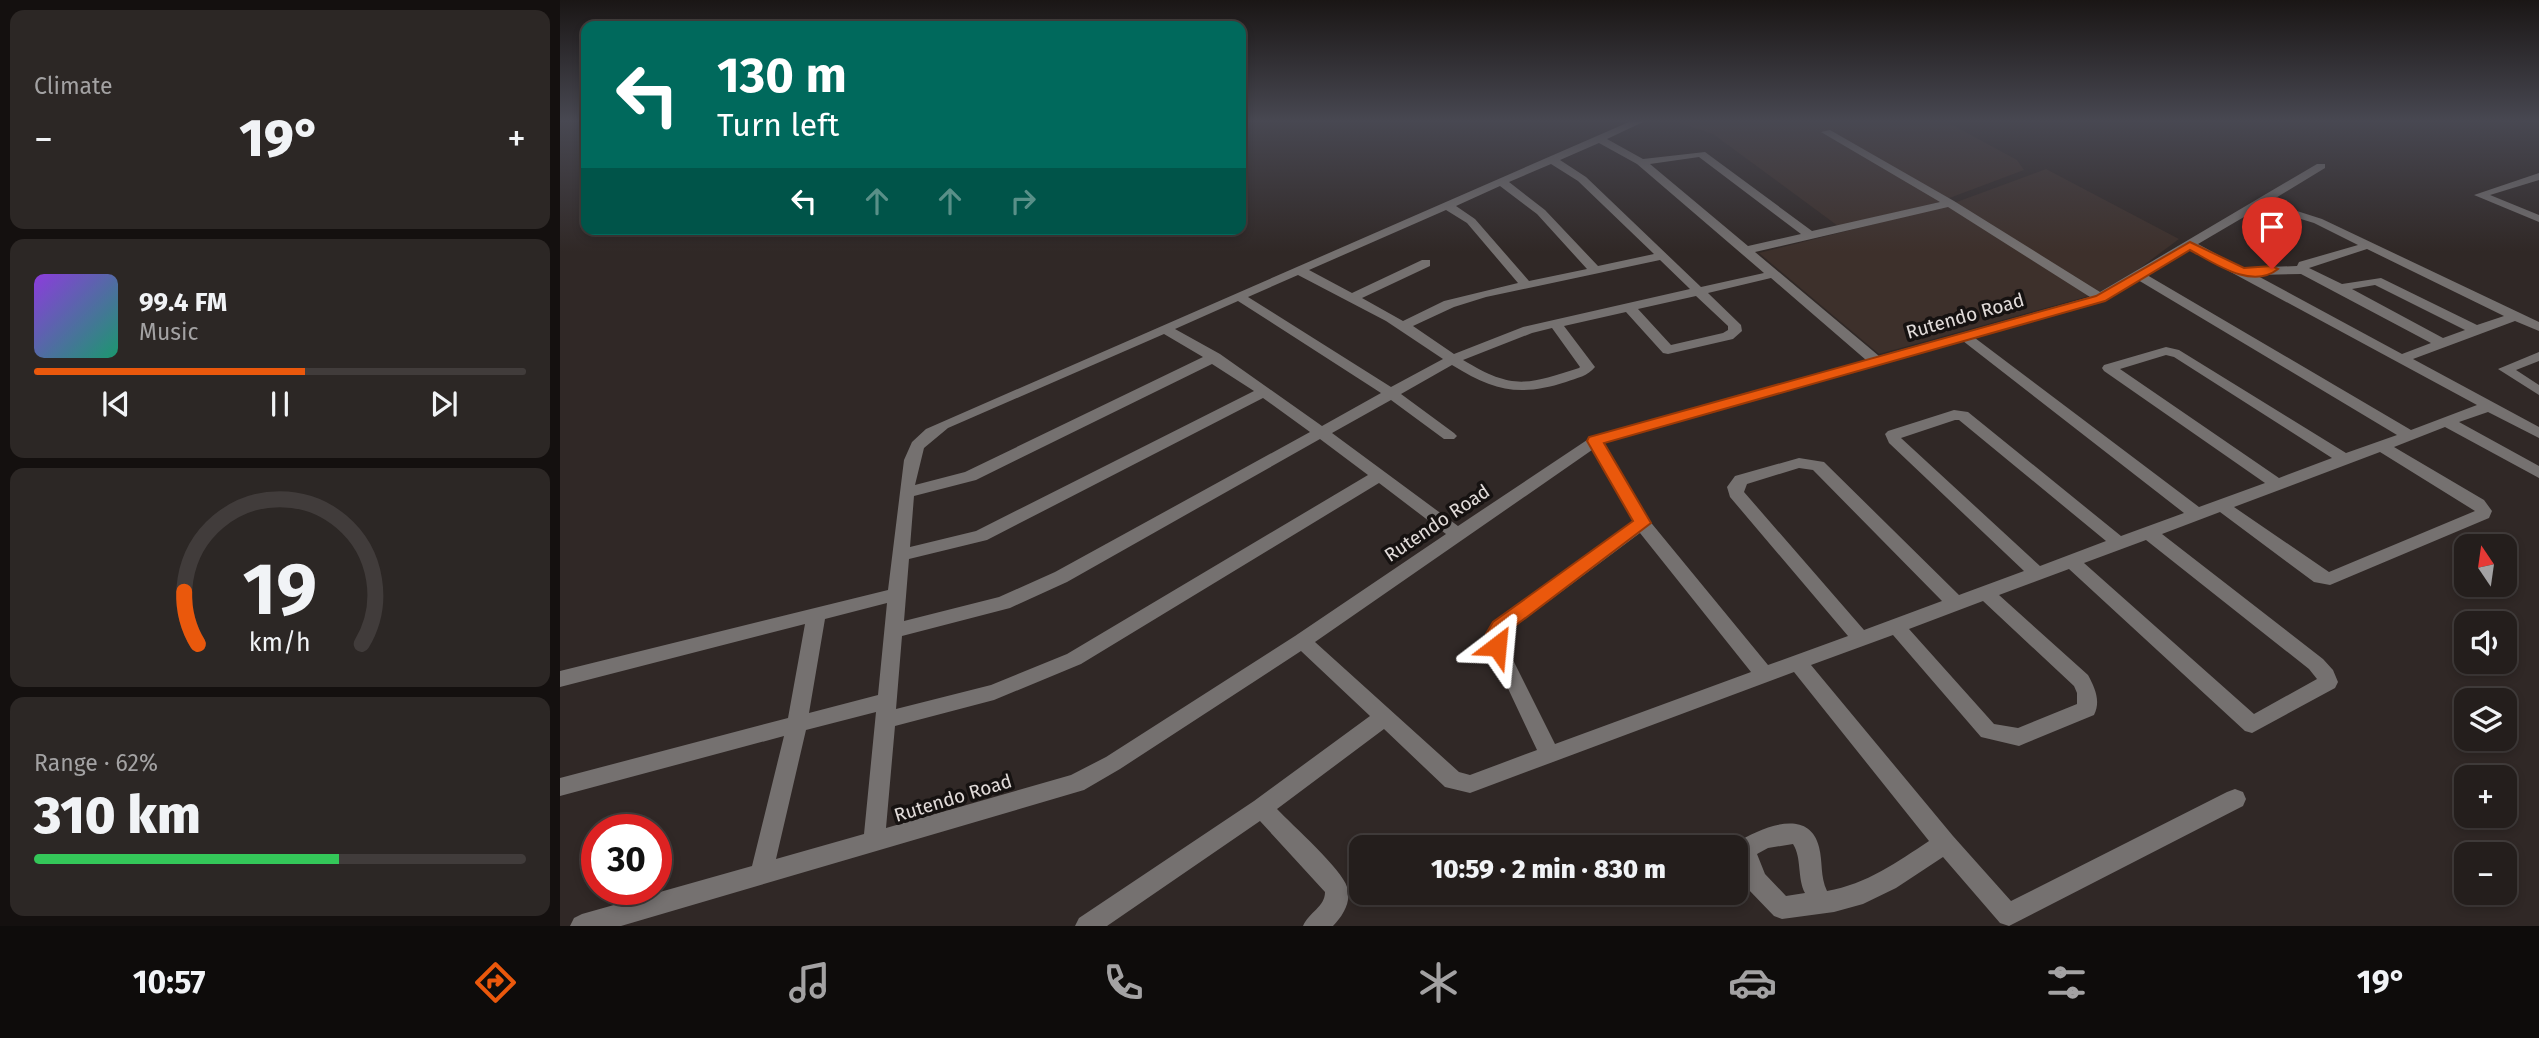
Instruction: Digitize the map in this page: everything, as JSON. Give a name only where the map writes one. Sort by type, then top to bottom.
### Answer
[{"type":"street","points":[[874,843],[906,493],[915,446],[923,436],[1541,165]]},
{"type":"street","points":[[1561,165],[1582,179],[1659,257],[1734,325],[1735,331],[1728,336],[1668,350],[1628,306]]},
{"type":"street","points":[[1645,165],[1877,362]]},
{"type":"street","points":[[1716,165],[1811,236]]},
{"type":"street","points":[[1884,165],[1950,203],[2100,299]]},
{"type":"street","name":"Rutendo Road","points":[[582,926],[1076,783],[1113,764],[1302,641],[1595,441],[2100,299],[2321,166]]},
{"type":"street","points":[[2537,217],[2480,195],[2539,176]]},
{"type":"street","points":[[1502,182],[1541,212],[1595,270]]},
{"type":"street","points":[[1748,250],[1950,203]]},
{"type":"street","points":[[2260,203],[2318,221],[2539,327]]},
{"type":"street","points":[[1447,205],[1471,221],[1527,285]]},
{"type":"street","points":[[2190,245],[2539,433]]},
{"type":"street","points":[[2303,270],[2303,264],[2369,246]]},
{"type":"street","points":[[1403,326],[1450,304],[1659,257]]},
{"type":"street","points":[[1351,298],[1426,263]]},
{"type":"street","points":[[1299,270],[1403,326],[1453,359],[1512,387],[1528,387],[1584,371],[1588,367],[1556,324]]},
{"type":"street","points":[[2242,272],[2303,270],[2441,343]]},
{"type":"street","points":[[894,631],[1004,603],[1049,582],[1453,359],[1503,337],[1774,274]]},
{"type":"street","points":[[2140,276],[2409,435]]},
{"type":"street","points":[[2340,288],[2377,281],[2478,331]]},
{"type":"street","points":[[1240,296],[1392,394],[1450,436]]},
{"type":"street","points":[[2403,358],[2515,316]]},
{"type":"street","points":[[1166,329],[1214,357],[1264,392],[1458,535]]},
{"type":"street","points":[[1967,338],[2196,514]]},
{"type":"street","points":[[2277,484],[2109,368],[2166,351],[2179,354],[2344,459]]},
{"type":"street","points":[[2539,356],[2505,369],[2539,391]]},
{"type":"street","points":[[906,493],[970,476],[1214,357]]},
{"type":"street","points":[[901,555],[981,536],[1013,522],[1264,392]]},
{"type":"street","points":[[1302,641],[1387,716],[1453,780],[1471,784],[2489,406]]},
{"type":"street","points":[[2037,573],[1894,440],[1893,434],[1954,415],[1969,418],[2119,543]]},
{"type":"street","points":[[2445,421],[2539,474]]},
{"type":"street","points":[[1595,441],[1642,523],[1765,675]]},
{"type":"street","points":[[2221,505],[2320,577],[2330,579],[2483,514],[2484,511],[2478,504],[2380,445]]},
{"type":"street","points":[[1861,639],[1736,493],[1735,487],[1741,480],[1799,463],[1818,466],[1956,604]]},
{"type":"street","points":[[560,786],[797,724],[994,692],[1074,659],[1379,476]]},
{"type":"street","points":[[1550,755],[1497,646],[1496,634],[1500,627],[1642,523]]},
{"type":"street","points":[[2071,561],[2252,725],[2328,682],[2326,675],[2316,664],[2148,532]]},
{"type":"street","points":[[1896,626],[1988,731],[2019,737],[2087,709],[2087,693],[2081,681],[1986,593]]},
{"type":"street","points":[[560,679],[898,594]]},
{"type":"street","points":[[761,876],[797,724],[816,616]]},
{"type":"street","points":[[1798,663],[1945,843],[2008,915],[2235,799]]},
{"type":"street","points":[[1087,926],[1262,808],[1387,716]]},
{"type":"street","points":[[1262,808],[1336,887],[1338,895],[1335,908],[1315,926]]},
{"type":"street","points":[[1821,902],[1853,896],[1945,843]]},
{"type":"shaded area","points":[[1755,165],[2021,165],[2024,170],[1936,203],[1838,226]]},
{"type":"shaded area","points":[[2046,169],[2179,239],[2136,271],[2100,293],[1879,354],[1759,253],[1946,206]]},
{"type":"route","points":[[1497,646],[1496,634],[1500,627],[1642,523],[1595,441],[2100,299],[2190,245],[2242,272],[2272,269]]}]
